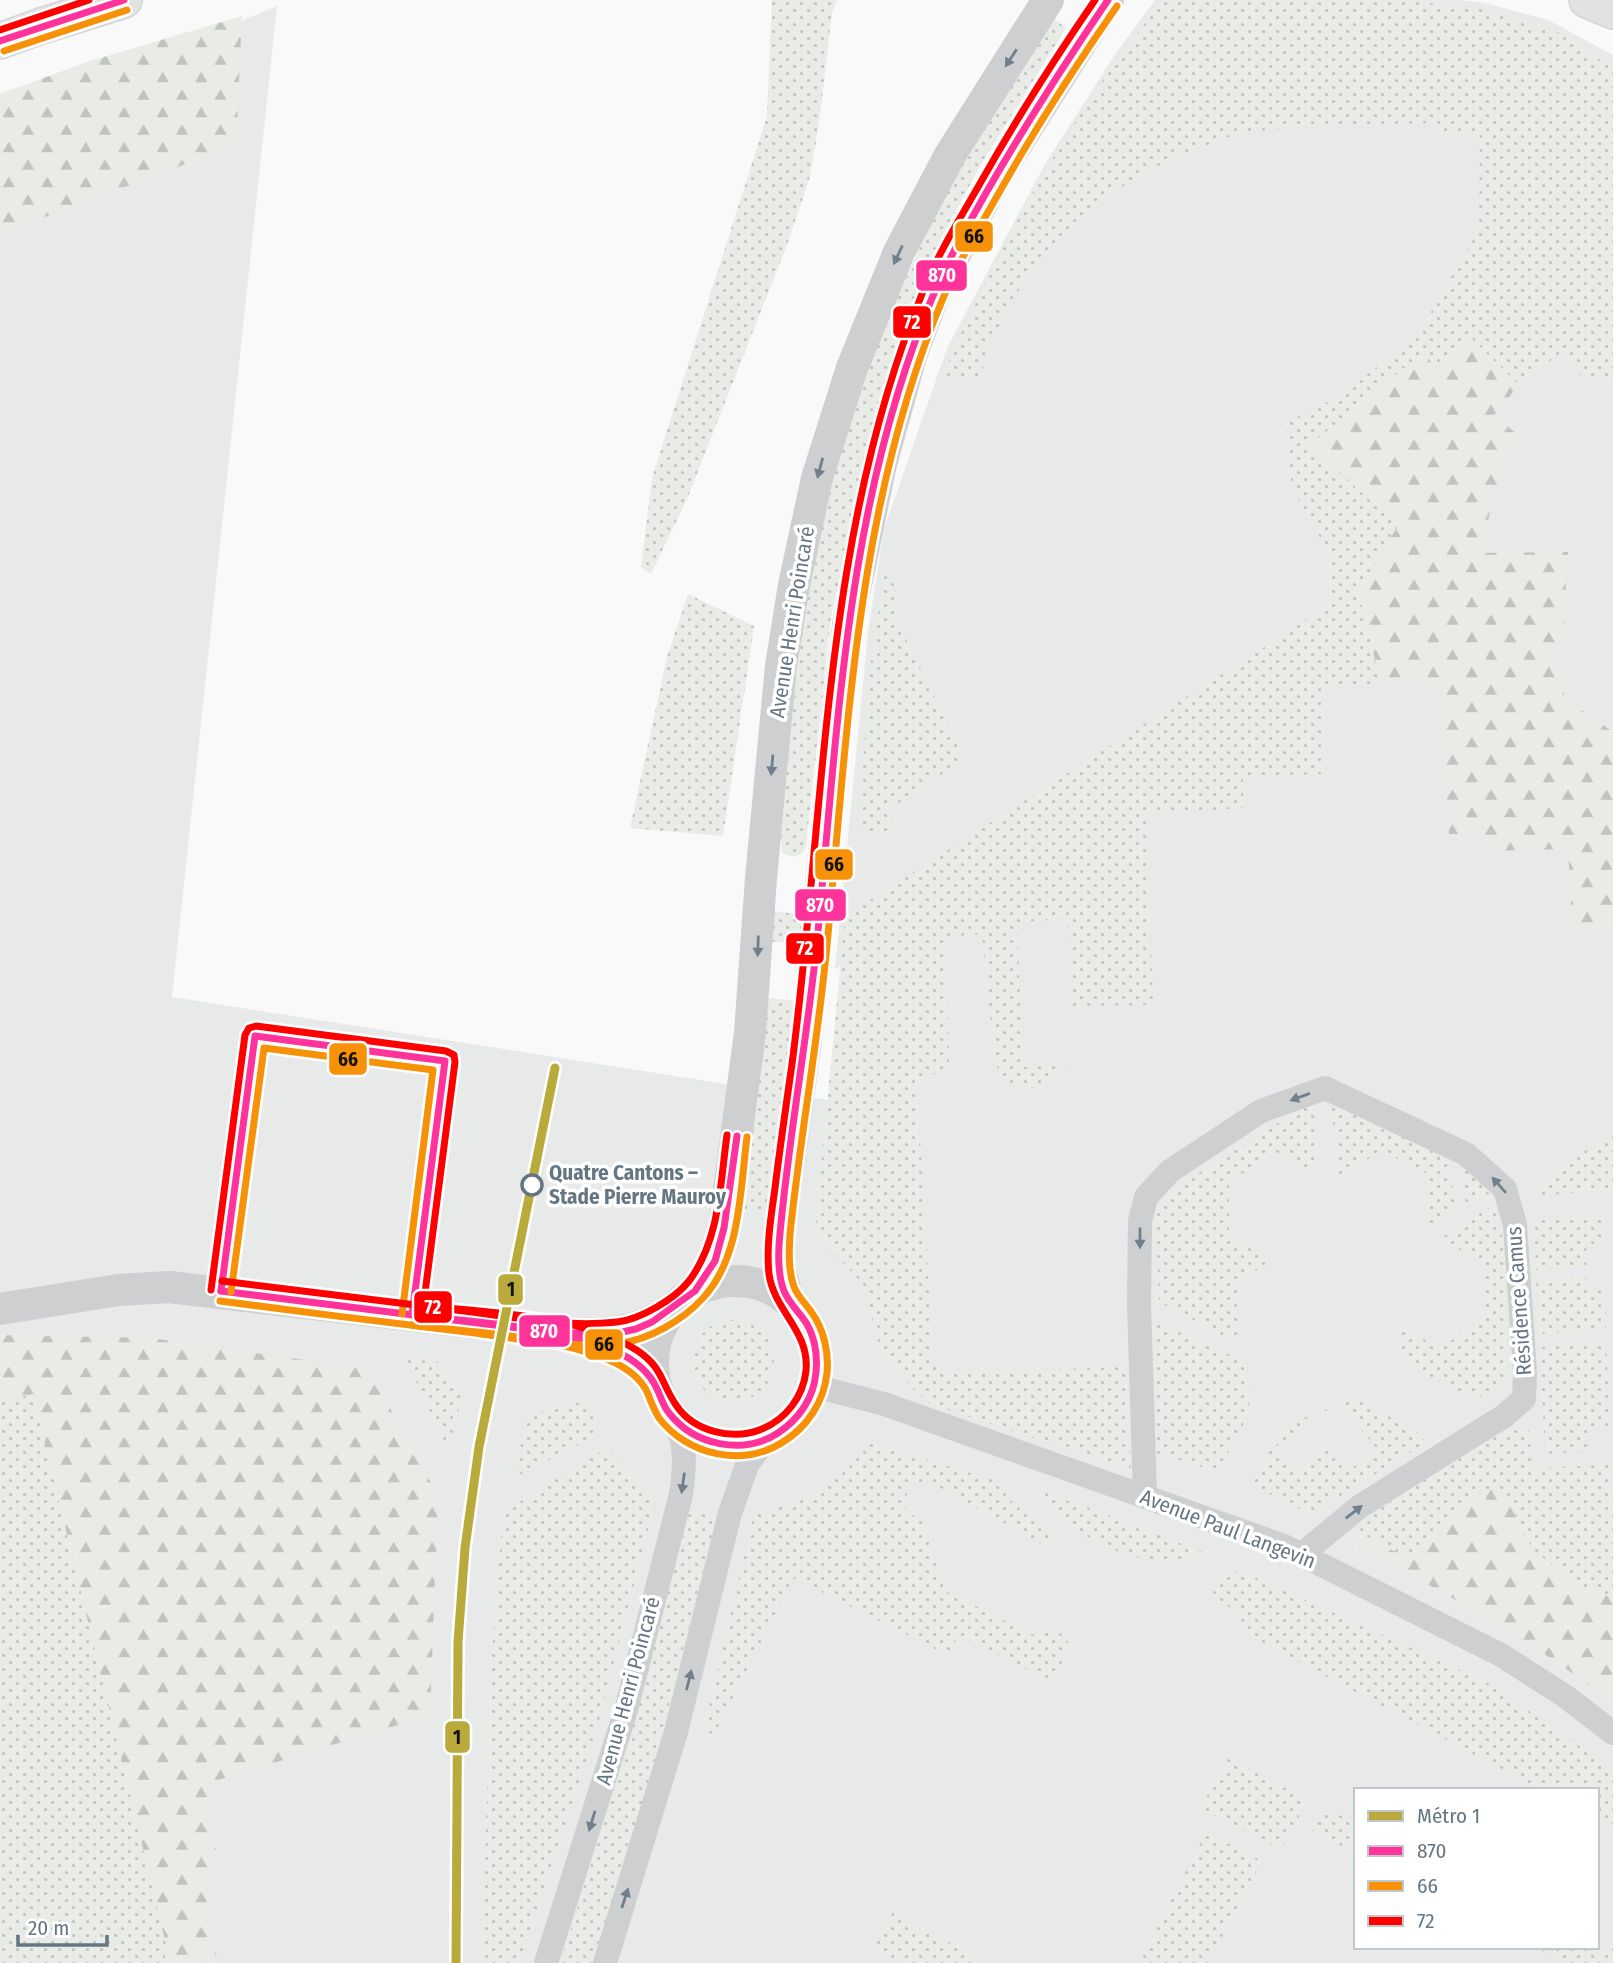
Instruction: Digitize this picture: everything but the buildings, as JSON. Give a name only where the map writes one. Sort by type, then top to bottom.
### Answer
[{"type":"main road","points":[[0,41],[124,0]]},
{"type":"main road","points":[[1587,0],[1613,11]]},
{"type":"street","name":"Avenue Henri Poincaré","points":[[684,1300],[715,1261],[724,1228],[750,1033],[781,666],[794,585],[817,478],[852,369],[899,252],[950,155],[1048,0]]},
{"type":"street","points":[[788,1300],[779,1266],[779,1233],[806,1041],[849,618],[881,464],[911,356],[936,289],[1000,170],[1108,0]]},
{"type":"street","name":"Résidence Camus","points":[[1144,1496],[1139,1304],[1140,1221],[1146,1197],[1179,1165],[1261,1111],[1325,1088],[1466,1154],[1505,1189],[1515,1225],[1525,1373],[1524,1399],[1504,1416],[1359,1507],[1301,1555]]},
{"type":"street","points":[[0,1309],[118,1290],[169,1287],[558,1333],[596,1334],[627,1331],[652,1322],[684,1300],[723,1282],[743,1281],[771,1289],[788,1300],[801,1314],[814,1339],[817,1358],[814,1386],[797,1418],[783,1430],[766,1439],[739,1446],[711,1442],[694,1435],[673,1418],[655,1383],[652,1363],[654,1344],[661,1325],[684,1300]]},
{"type":"street","points":[[558,1333],[628,1356],[647,1372],[655,1383]]},
{"type":"street","name":"Avenue Paul Langevin","points":[[814,1386],[884,1404],[1260,1537],[1501,1655],[1565,1696],[1613,1733]]},
{"type":"street","name":"Avenue Henri Poincaré","points":[[546,1963],[622,1723],[676,1517],[685,1458],[679,1429],[673,1418]]},
{"type":"street","points":[[605,1963],[676,1732],[730,1513],[747,1465],[766,1439]]},
{"type":"shaded area","points":[[1155,0],[1461,0],[1485,3],[1548,20],[1613,55],[1613,1963],[0,1963],[0,122],[277,6],[172,997],[866,1106],[886,939],[835,969],[868,632],[884,529],[947,348],[1045,164],[1116,53]]},
{"type":"green space","points":[[772,0],[837,0],[832,13],[810,177],[787,245],[687,499],[651,574],[641,567],[652,478],[767,116]]},
{"type":"green space","points":[[1163,0],[1403,0],[1481,9],[1564,34],[1613,69],[1613,379],[1583,380],[1563,351],[1519,385],[1471,338],[1433,366],[1425,351],[1310,445],[1398,526],[1358,591],[1381,684],[1321,686],[1323,774],[1243,777],[1243,808],[1146,814],[1153,1005],[1071,1006],[1068,919],[1017,922],[1023,1067],[1070,1065],[1027,1091],[1006,1082],[995,1063],[982,934],[946,937],[949,1065],[917,1085],[933,1362],[947,1373],[1126,1367],[1131,1470],[930,1404],[910,1386],[880,1347],[862,1283],[815,1232],[845,916],[1328,606],[1330,555],[1292,488],[1285,423],[1338,397],[1417,336],[1479,229],[1480,135],[1439,135],[1438,123],[1314,126],[1231,136],[1172,159],[1140,176],[1081,218],[1032,272],[1012,302],[996,334],[990,334],[981,378],[942,377],[993,267],[1053,159],[1104,78]]},
{"type":"green space","points":[[242,16],[236,145],[0,234],[0,94],[87,62]]},
{"type":"green space","points":[[1054,19],[1066,28],[980,166],[924,271],[882,396],[831,617],[806,846],[802,854],[793,857],[782,853],[781,838],[802,615],[844,433],[890,312],[947,189]]},
{"type":"green space","points":[[1471,338],[1519,385],[1494,415],[1518,435],[1495,489],[1481,553],[1568,552],[1562,647],[1564,698],[1613,732],[1613,928],[1573,930],[1568,849],[1485,851],[1484,834],[1449,834],[1439,684],[1381,684],[1358,591],[1398,526],[1310,445],[1425,351],[1433,366]]},
{"type":"green space","points":[[884,576],[893,577],[897,620],[964,759],[885,812],[895,830],[884,837],[879,831],[870,834],[858,829],[871,661]]},
{"type":"green space","points":[[688,594],[754,626],[723,836],[630,828],[667,657]]},
{"type":"green space","points":[[771,911],[808,915],[805,945],[768,941]]},
{"type":"green space","points":[[766,998],[801,1001],[772,1213],[739,1208]]},
{"type":"green space","points":[[1310,1103],[1315,1104],[1318,1174],[1276,1152],[1229,1182],[1229,1237],[1274,1260],[1238,1281],[1237,1343],[1159,1302],[1156,1215],[1160,1202],[1169,1192]]},
{"type":"green space","points":[[1340,1103],[1446,1158],[1457,1209],[1429,1225],[1426,1173],[1382,1151],[1337,1177],[1337,1150],[1331,1107]]},
{"type":"green space","points":[[1613,1134],[1613,1190],[1541,1195],[1537,1190],[1567,1162]]},
{"type":"green space","points":[[1458,1167],[1471,1172],[1492,1191],[1467,1207]]},
{"type":"green space","points":[[1495,1204],[1505,1268],[1507,1376],[1499,1389],[1488,1396],[1475,1396],[1445,1385],[1398,1354],[1399,1326],[1440,1348],[1486,1318],[1485,1263],[1439,1239]]},
{"type":"green space","points":[[1601,1217],[1603,1245],[1586,1247],[1586,1267],[1536,1270],[1534,1230],[1540,1219]]},
{"type":"green space","points":[[1586,1278],[1588,1291],[1605,1290],[1606,1330],[1540,1334],[1536,1281]]},
{"type":"green space","points":[[733,1320],[749,1323],[762,1332],[771,1345],[774,1361],[771,1377],[762,1390],[749,1399],[733,1402],[717,1399],[704,1390],[695,1377],[692,1361],[695,1345],[704,1332],[717,1323]]},
{"type":"green space","points":[[1161,1324],[1246,1362],[1250,1412],[1218,1472],[1156,1453],[1157,1325]]},
{"type":"green space","points":[[0,1335],[150,1338],[368,1369],[438,1495],[430,1715],[205,1784],[219,1866],[202,1879],[216,1963],[165,1963],[166,1944],[33,1394],[0,1402]]},
{"type":"green space","points":[[1606,1343],[1610,1426],[1587,1428],[1588,1451],[1545,1454],[1540,1347]]},
{"type":"green space","points":[[405,1358],[438,1362],[462,1397],[448,1449]]},
{"type":"green space","points":[[33,1393],[166,1944],[165,1963],[0,1963],[0,1402]]},
{"type":"green space","points":[[1349,1397],[1364,1402],[1420,1434],[1424,1440],[1422,1445],[1311,1514],[1251,1485],[1283,1427],[1334,1405],[1274,1448],[1294,1472],[1326,1448],[1347,1472],[1377,1449],[1338,1401]]},
{"type":"green space","points":[[588,1400],[599,1434],[513,1478],[528,1415]]},
{"type":"green space","points":[[1506,1430],[1529,1431],[1532,1468],[1610,1465],[1613,1598],[1579,1586],[1533,1550],[1511,1507],[1472,1497],[1433,1539],[1407,1558],[1360,1533],[1361,1523],[1369,1514]]},
{"type":"green space","points":[[871,1443],[997,1481],[1010,1500],[1052,1536],[1046,1546],[928,1481],[916,1484],[907,1494],[906,1512],[922,1520],[945,1591],[1038,1637],[1045,1627],[1064,1637],[1070,1649],[1051,1682],[959,1635],[947,1655],[794,1578],[714,1735],[704,1730],[754,1514],[822,1490],[842,1474]]},
{"type":"green space","points":[[607,1448],[656,1499],[598,1724],[520,1963],[482,1963],[491,1668],[503,1512]]},
{"type":"green space","points":[[1494,1487],[1511,1507],[1533,1550],[1579,1586],[1613,1598],[1613,1701],[1527,1642],[1359,1547],[1360,1533],[1407,1558],[1433,1539],[1472,1497]]},
{"type":"green space","points":[[1037,1490],[1205,1553],[1177,1561],[1143,1559],[1104,1547],[1071,1526]]},
{"type":"green space","points":[[690,1509],[717,1516],[656,1757],[593,1963],[560,1963],[626,1754]]},
{"type":"green space","points":[[1224,1571],[1248,1574],[1488,1683],[1594,1756],[1613,1776],[1613,1828],[1599,1821],[1599,1788],[1537,1788],[1248,1635],[1237,1611],[1211,1598]]},
{"type":"green space","points":[[1229,1758],[1308,1800],[1281,1849],[1200,1808]]},
{"type":"green space","points":[[1326,1808],[1354,1823],[1354,1853],[1313,1831]]},
{"type":"green space","points":[[1206,1832],[1262,1861],[1208,1963],[1149,1963],[1141,1959]]},
{"type":"green space","points":[[895,1908],[903,1912],[900,1919],[948,1944],[952,1937],[961,1942],[957,1949],[983,1963],[902,1963],[873,1947]]},
{"type":"green space","points":[[1613,1938],[1613,1963],[1565,1963],[1539,1949],[1588,1949],[1602,1957]]},
{"type":"metro line","name":"1","points":[[456,1963],[458,1642],[465,1548],[479,1447],[555,1068]]},
{"type":"transit line","name":"72","points":[[0,30],[89,0]]},
{"type":"transit line","name":"870","points":[[0,41],[124,0]]},
{"type":"transit line","name":"72","points":[[413,1305],[559,1322],[615,1339],[646,1357],[684,1414],[703,1428],[715,1432],[739,1434],[762,1429],[786,1413],[797,1398],[804,1381],[806,1357],[803,1344],[772,1287],[768,1263],[769,1242],[803,966],[832,672],[846,574],[865,477],[890,382],[936,263],[1020,116],[1095,0]]},
{"type":"transit line","name":"870","points":[[412,1315],[541,1330],[591,1342],[615,1351],[645,1371],[667,1410],[679,1424],[692,1433],[720,1444],[750,1444],[778,1433],[793,1421],[809,1399],[816,1372],[814,1343],[810,1329],[784,1291],[779,1270],[779,1248],[817,942],[840,694],[865,529],[882,448],[906,369],[940,278],[1015,144],[1108,0]]},
{"type":"transit line","name":"66","points":[[411,1325],[536,1340],[609,1360],[627,1369],[641,1382],[659,1418],[671,1431],[700,1449],[716,1454],[734,1456],[767,1450],[800,1429],[818,1404],[827,1373],[826,1350],[823,1334],[792,1281],[790,1234],[823,981],[850,698],[874,534],[892,453],[915,374],[944,296],[968,246],[1024,149],[1117,6]]},
{"type":"transit line","name":"66","points":[[4,51],[127,10]]},
{"type":"transit line","name":"72","points":[[211,1290],[245,1035],[249,1028],[256,1026],[446,1051],[454,1055],[422,1316]]},
{"type":"transit line","name":"870","points":[[221,1291],[255,1036],[445,1061],[412,1315]]},
{"type":"transit line","name":"66","points":[[231,1292],[264,1048],[433,1070],[402,1314]]},
{"type":"transit line","name":"72","points":[[222,1281],[540,1321],[579,1324],[626,1320],[646,1313],[675,1295],[689,1281],[699,1265],[713,1230],[727,1135]]},
{"type":"transit line","name":"870","points":[[221,1291],[558,1333],[618,1333],[636,1329],[652,1322],[695,1291],[715,1261],[724,1228],[737,1136]]},
{"type":"transit line","name":"66","points":[[220,1301],[563,1344],[601,1345],[642,1338],[665,1328],[686,1314],[716,1281],[725,1263],[737,1222],[747,1137]]},
{"type":"place","name":"Quatre Cantons – Stade Pierre Mauroy","points":[[532,1185]]}]
